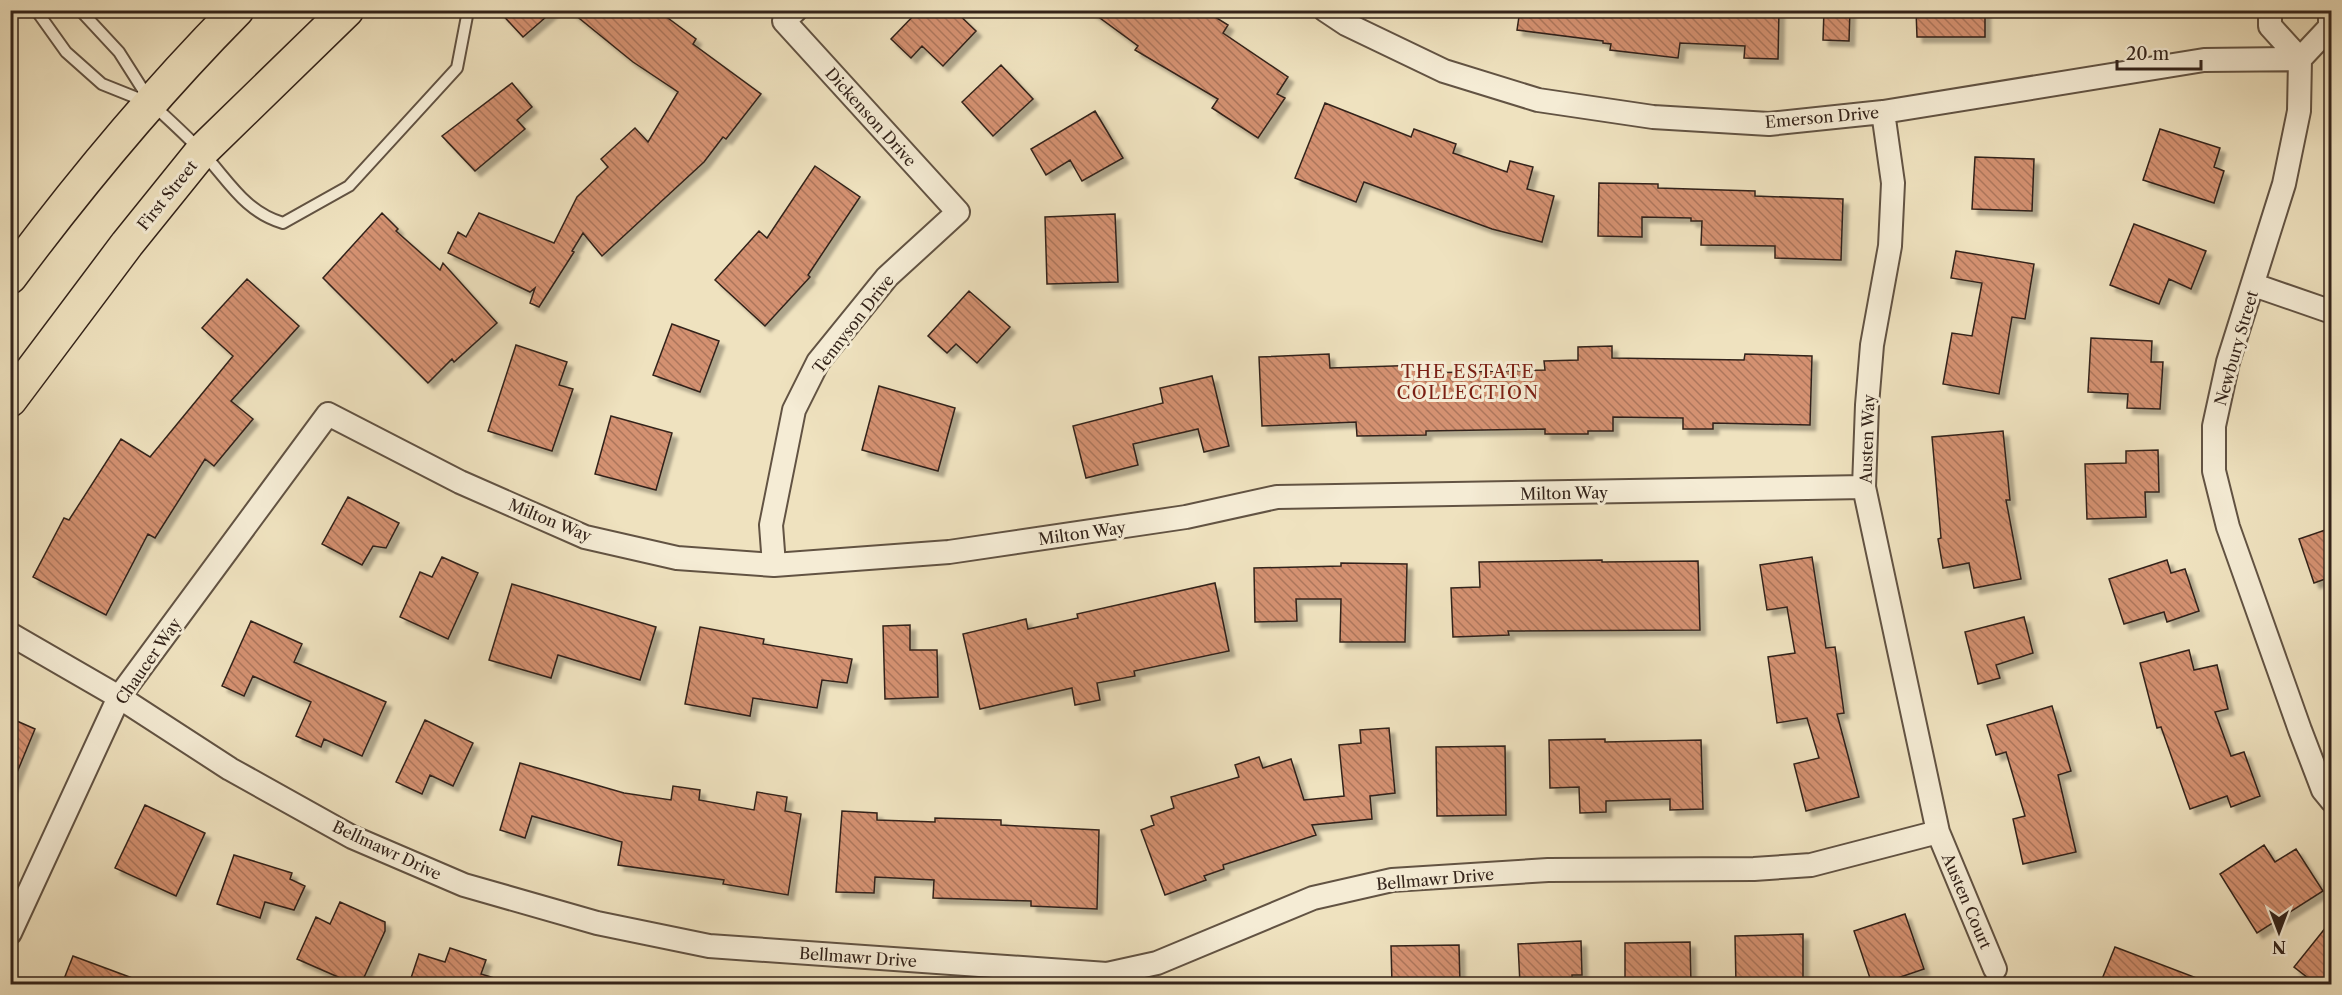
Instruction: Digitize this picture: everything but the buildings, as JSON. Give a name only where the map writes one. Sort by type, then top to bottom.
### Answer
[{"type":"main road","points":[[10,277],[71,195],[188,60],[237,10]]},
{"type":"main road","name":"First Street","points":[[10,400],[127,244],[202,152],[347,10]]},
{"type":"street","name":"Emerson Drive","points":[[1325,10],[1346,24],[1444,70],[1538,100],[1653,117],[1769,124],[1883,112],[2204,60],[2300,59]]},
{"type":"street","points":[[2270,10],[2270,26],[2300,59],[2330,27],[2330,10]]},
{"type":"street","name":"Dickenson Drive","points":[[790,16],[958,212]]},
{"type":"street","name":"Newbury Street","points":[[2300,59],[2299,111],[2284,184],[2228,362],[2214,426],[2214,471],[2228,527],[2300,730],[2323,790],[2331,801]]},
{"type":"street","name":"Austen Way","points":[[1883,112],[1893,183],[1890,246],[1872,345],[1864,487],[1938,832]]},
{"type":"street","name":"Tennyson Drive","points":[[774,565],[771,525],[794,410],[818,362],[887,278],[958,212]]},
{"type":"street","points":[[2254,285],[2331,312]]},
{"type":"street","name":"Milton Way","points":[[328,414],[460,482],[585,537],[678,558],[774,565],[961,550],[1186,517],[1277,497],[1864,487]]},
{"type":"street","name":"Chaucer Way","points":[[10,933],[119,698],[328,414]]},
{"type":"street","name":"Bellmawr Drive","points":[[10,633],[119,698],[230,769],[352,837],[464,885],[597,922],[709,946],[964,975],[1107,974],[1157,963],[1313,898],[1392,880],[1548,870],[1754,870],[1811,865],[1938,832]]},
{"type":"street","name":"Austen Court","points":[[1938,832],[1995,969]]},
{"type":"lane","points":[[36,10],[66,52],[102,84],[152,104]]},
{"type":"lane","points":[[80,10],[119,52],[152,104],[202,152],[229,186],[263,217],[283,223],[349,186],[457,68],[467,16],[464,10]]},
{"type":"district","name":"THE ESTATE COLLECTION","points":[[1468,382]]}]
